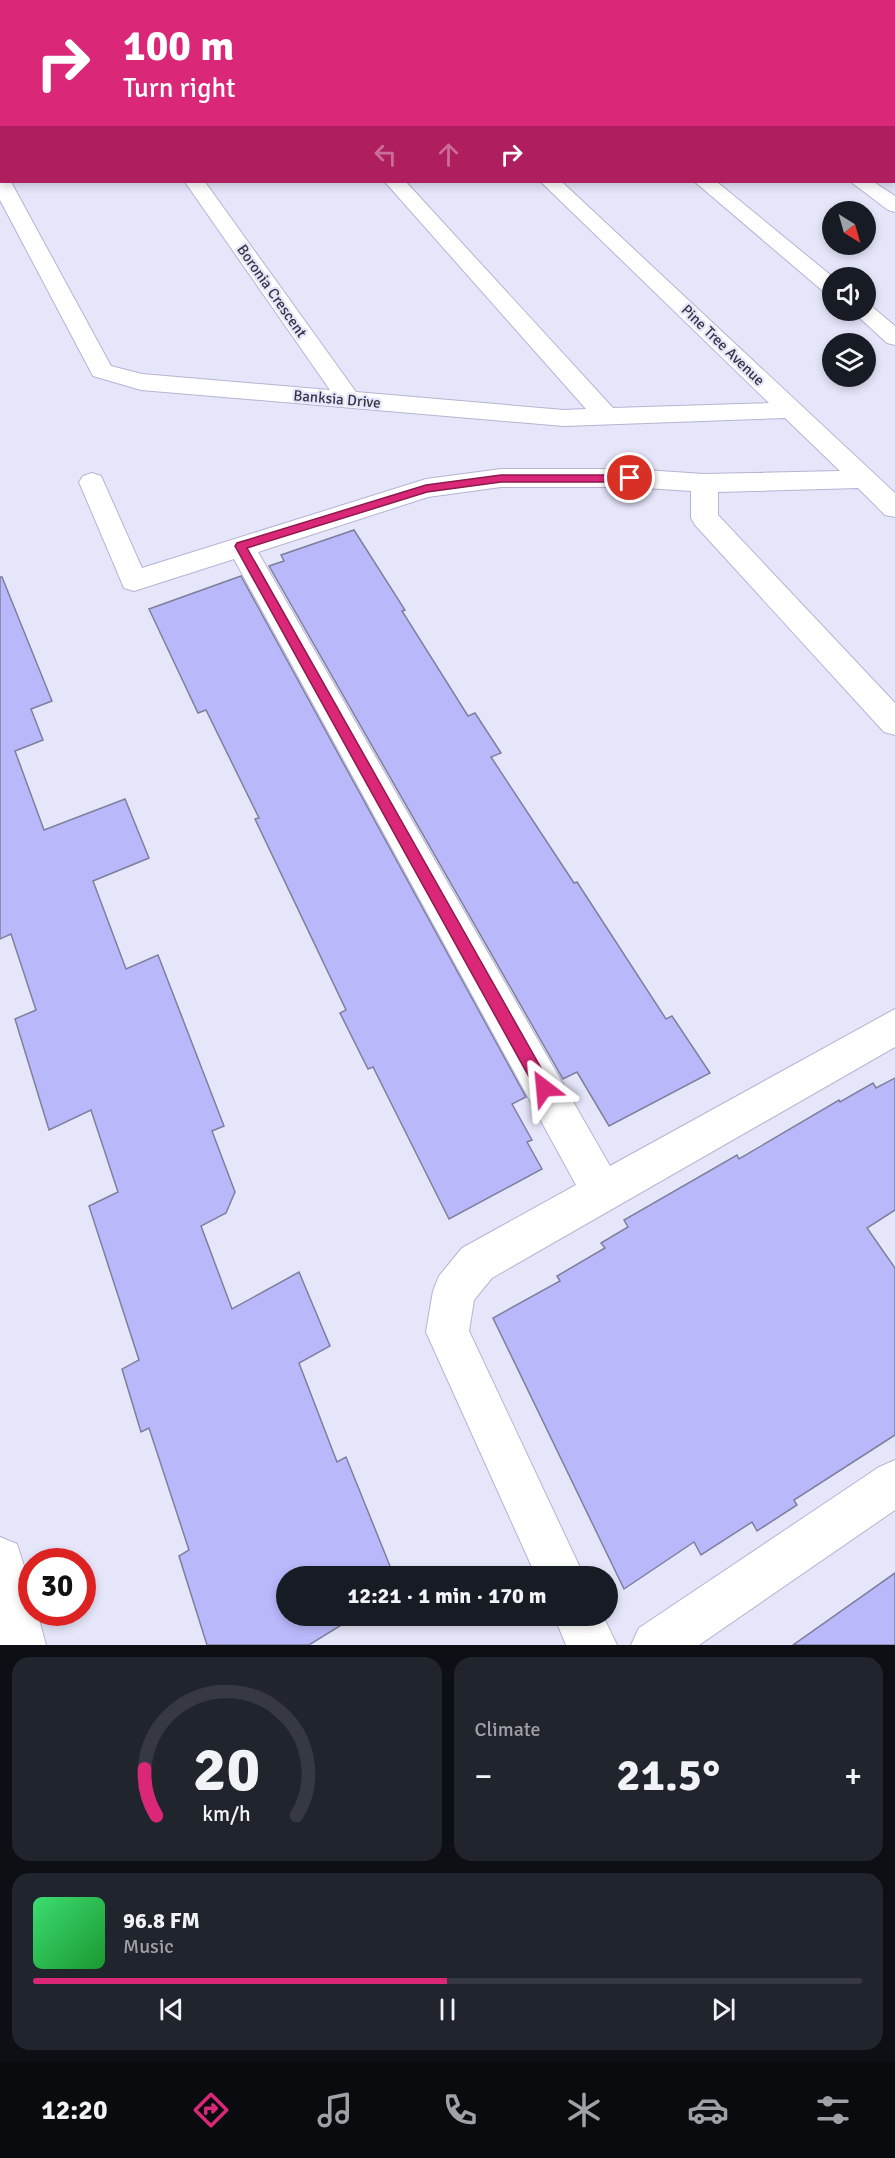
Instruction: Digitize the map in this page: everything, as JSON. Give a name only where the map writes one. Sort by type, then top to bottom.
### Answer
[{"type":"street","name":"Banksia Drive","points":[[2,183],[102,371],[141,382],[564,418],[790,410]]},
{"type":"street","name":"Boronia Crescent","points":[[196,183],[349,400]]},
{"type":"street","points":[[396,183],[605,415]]},
{"type":"street","name":"Pine Tree Avenue","points":[[552,183],[895,508]]},
{"type":"street","points":[[706,183],[822,278]]},
{"type":"street","points":[[862,183],[895,206]]},
{"type":"street","points":[[875,321],[895,338]]},
{"type":"street","points":[[92,482],[134,581],[374,503],[437,487],[501,478],[630,478],[704,483],[864,479]]},
{"type":"street","points":[[704,483],[705,518],[895,723]]},
{"type":"street","points":[[241,546],[602,1192]]},
{"type":"street","points":[[555,1566],[447,1332],[454,1291],[477,1263],[895,1027]]},
{"type":"street","points":[[656,1645],[895,1483]]},
{"type":"street","points":[[0,1560],[21,1645]]},
{"type":"street","points":[[583,1626],[592,1645]]},
{"type":"building","points":[[354,530],[468,716],[475,713],[501,753],[491,757],[574,883],[577,882],[666,1019],[672,1016],[710,1073],[609,1126],[577,1072],[563,1079],[269,566],[284,561],[281,555]]},
{"type":"building","points":[[241,576],[526,1097],[512,1104],[532,1140],[527,1142],[542,1169],[449,1219],[373,1067],[368,1069],[340,1013],[346,1010],[255,819],[259,818],[206,710],[198,713],[149,609]]},
{"type":"building","points":[[0,577],[2,577],[52,701],[31,709],[43,740],[15,751],[44,830],[125,799],[149,858],[93,881],[126,969],[158,955],[224,1126],[212,1131],[235,1192],[226,1213],[201,1226],[232,1309],[299,1272],[330,1346],[299,1363],[337,1462],[346,1457],[390,1566],[276,1566],[276,1626],[340,1626],[309,1645],[207,1645],[179,1556],[189,1550],[149,1428],[141,1432],[122,1369],[139,1360],[89,1206],[118,1192],[91,1110],[49,1130],[15,1019],[36,1010],[11,934],[0,939]]},
{"type":"building","points":[[895,1078],[895,1210],[867,1228],[895,1268],[895,1435],[794,1500],[797,1505],[757,1531],[752,1522],[701,1555],[694,1542],[624,1589],[618,1577],[618,1566],[613,1566],[493,1318],[560,1281],[557,1276],[605,1248],[601,1243],[628,1227],[624,1220],[737,1155],[739,1159],[839,1100],[840,1102],[873,1083],[876,1088]]},
{"type":"building","points":[[895,1573],[895,1645],[793,1645]]},
{"type":"route","points":[[544,1088],[241,546],[426,488],[501,478],[630,478]]}]
